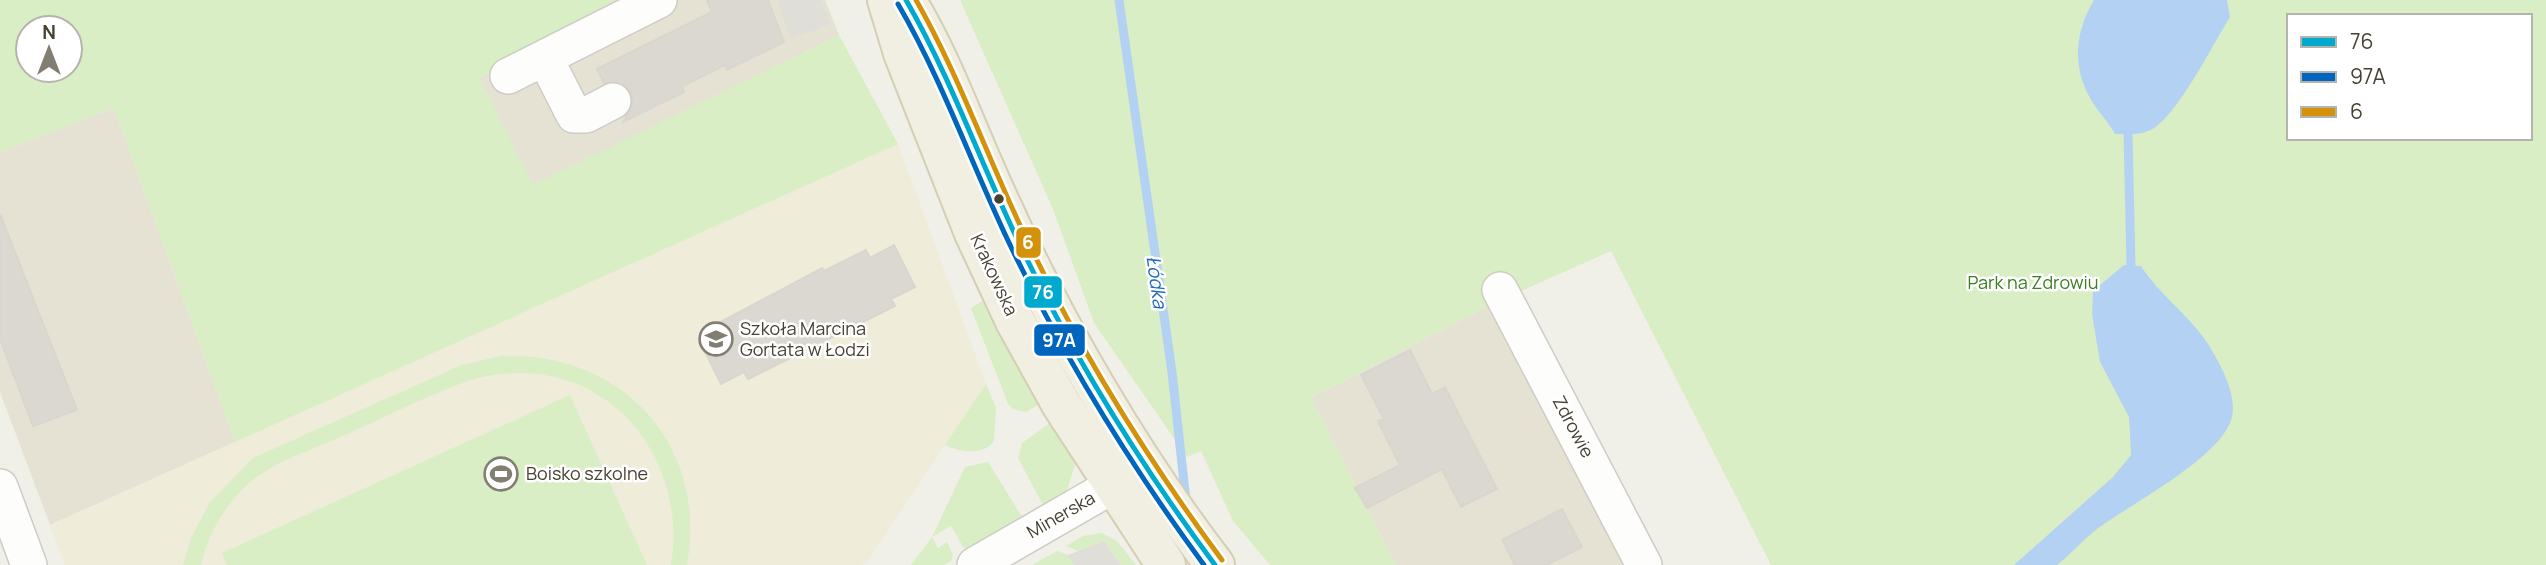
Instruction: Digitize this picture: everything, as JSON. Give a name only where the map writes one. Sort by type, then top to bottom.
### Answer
[{"type":"main road","name":"Krakowska","points":[[887,0],[903,53],[979,243],[1015,321],[1050,385],[1112,486],[1166,565]]},
{"type":"main road","name":"Krakowska","points":[[906,0],[932,44],[998,199],[1086,370],[1155,479],[1215,565]]},
{"type":"street","points":[[508,76],[659,0]]},
{"type":"street","points":[[545,58],[574,115],[586,115],[613,102]]},
{"type":"street","name":"Zdrowie","points":[[1500,290],[1644,565]]},
{"type":"street","name":"Minerska","points":[[975,565],[1112,486],[1155,479]]},
{"type":"street","points":[[0,487],[29,565]]},
{"type":"shaded area","points":[[636,0],[825,0],[839,35],[533,186],[479,78]]},
{"type":"shaded area","points":[[777,0],[821,0],[830,24],[791,39]]},
{"type":"shaded area","points":[[114,108],[235,442],[50,525],[0,392],[0,152]]},
{"type":"shaded area","name":"Szkoła Marcina Gortata w Łodzi","points":[[898,144],[986,384],[868,561],[862,565],[65,565],[50,525]]},
{"type":"shaded area","points":[[1492,304],[1628,565],[1396,565],[1311,398]]},
{"type":"shaded area","points":[[1104,541],[1121,565],[1074,565],[1068,555]]},
{"type":"green space","points":[[0,0],[636,0],[479,78],[533,185],[839,35],[898,144],[235,442],[114,108],[0,152]]},
{"type":"green space","name":"Park na Zdrowiu","points":[[960,0],[2546,0],[2546,565],[1771,565],[1611,251],[1492,304],[1311,398],[1396,565],[1270,565],[1233,521],[1201,451],[1187,457],[1094,323],[1053,209]]},
{"type":"green space","points":[[984,300],[1043,402],[1026,412],[1013,409],[1008,404],[971,308]]},
{"type":"green space","points":[[500,356],[544,359],[583,370],[618,388],[647,413],[669,444],[684,481],[690,521],[687,565],[671,565],[673,529],[668,494],[657,461],[639,432],[616,407],[587,389],[554,377],[517,373],[477,378],[449,388],[269,469],[248,484],[225,511],[208,542],[201,565],[183,565],[191,538],[210,502],[253,458],[462,365]]},
{"type":"green space","points":[[986,384],[996,408],[994,441],[990,446],[978,451],[964,451],[945,445]]},
{"type":"green space","name":"Boisko szkolne","points":[[570,395],[647,565],[227,565],[222,553]]},
{"type":"green space","points":[[1054,420],[1075,465],[1066,493],[1044,507],[1018,458],[1022,443]]},
{"type":"green space","points":[[988,462],[1024,520],[972,549],[963,547],[951,526],[932,537],[965,467]]},
{"type":"green space","points":[[1101,533],[1117,541],[1136,565],[1121,565],[1104,541],[1078,551],[1066,546],[1083,536]]},
{"type":"green space","points":[[932,537],[938,548],[947,542],[953,555],[951,561],[943,565],[911,565]]},
{"type":"green space","points":[[1057,551],[1068,555],[1074,565],[1032,565]]},
{"type":"water","points":[[2094,0],[2227,0],[2230,17],[2196,75],[2167,117],[2147,131],[2115,134],[2084,86],[2078,49],[2083,24]]},
{"type":"water","points":[[2124,265],[2141,266],[2210,347],[2231,394],[2233,414],[2230,423],[2221,437],[2190,467],[2097,529],[2057,565],[2014,565],[2113,477],[2131,455],[2129,417],[2100,362],[2092,314],[2093,291]]},
{"type":"building","points":[[707,0],[768,0],[784,42],[727,70],[725,65],[682,86],[684,92],[623,122],[633,103],[631,92],[623,84],[604,83],[597,69],[712,12]]},
{"type":"building","points":[[0,214],[77,410],[33,426],[0,339]]},
{"type":"building","points":[[894,245],[915,287],[891,299],[895,306],[748,379],[744,372],[721,384],[700,342],[723,330],[719,323],[822,268],[824,271],[866,250],[870,258]]},
{"type":"building","points":[[1410,350],[1432,394],[1445,387],[1497,489],[1461,507],[1442,469],[1367,508],[1355,488],[1400,465],[1378,421],[1384,419],[1361,375]]},
{"type":"building","points":[[1562,509],[1582,547],[1547,565],[1515,565],[1502,540]]},
{"type":"waterway","name":"Łódka","points":[[1119,0],[1172,372],[1186,501]]},
{"type":"waterway","points":[[2128,134],[2131,265]]},
{"type":"transit line","name":"76","points":[[906,0],[952,90],[1020,245],[1063,328],[1110,410],[1160,488],[1215,565]]},
{"type":"transit line","name":"6","points":[[916,0],[947,59],[1028,242],[1071,325],[1142,445],[1222,560]]},
{"type":"transit line","name":"97A","points":[[898,4],[930,64],[998,220],[1055,333],[1151,490],[1204,565]]},
{"type":"place","name":"Szkoła Marcina Gortata w Łodzi","points":[[716,339]]},
{"type":"place","name":"Boisko szkolne","points":[[501,474]]}]
